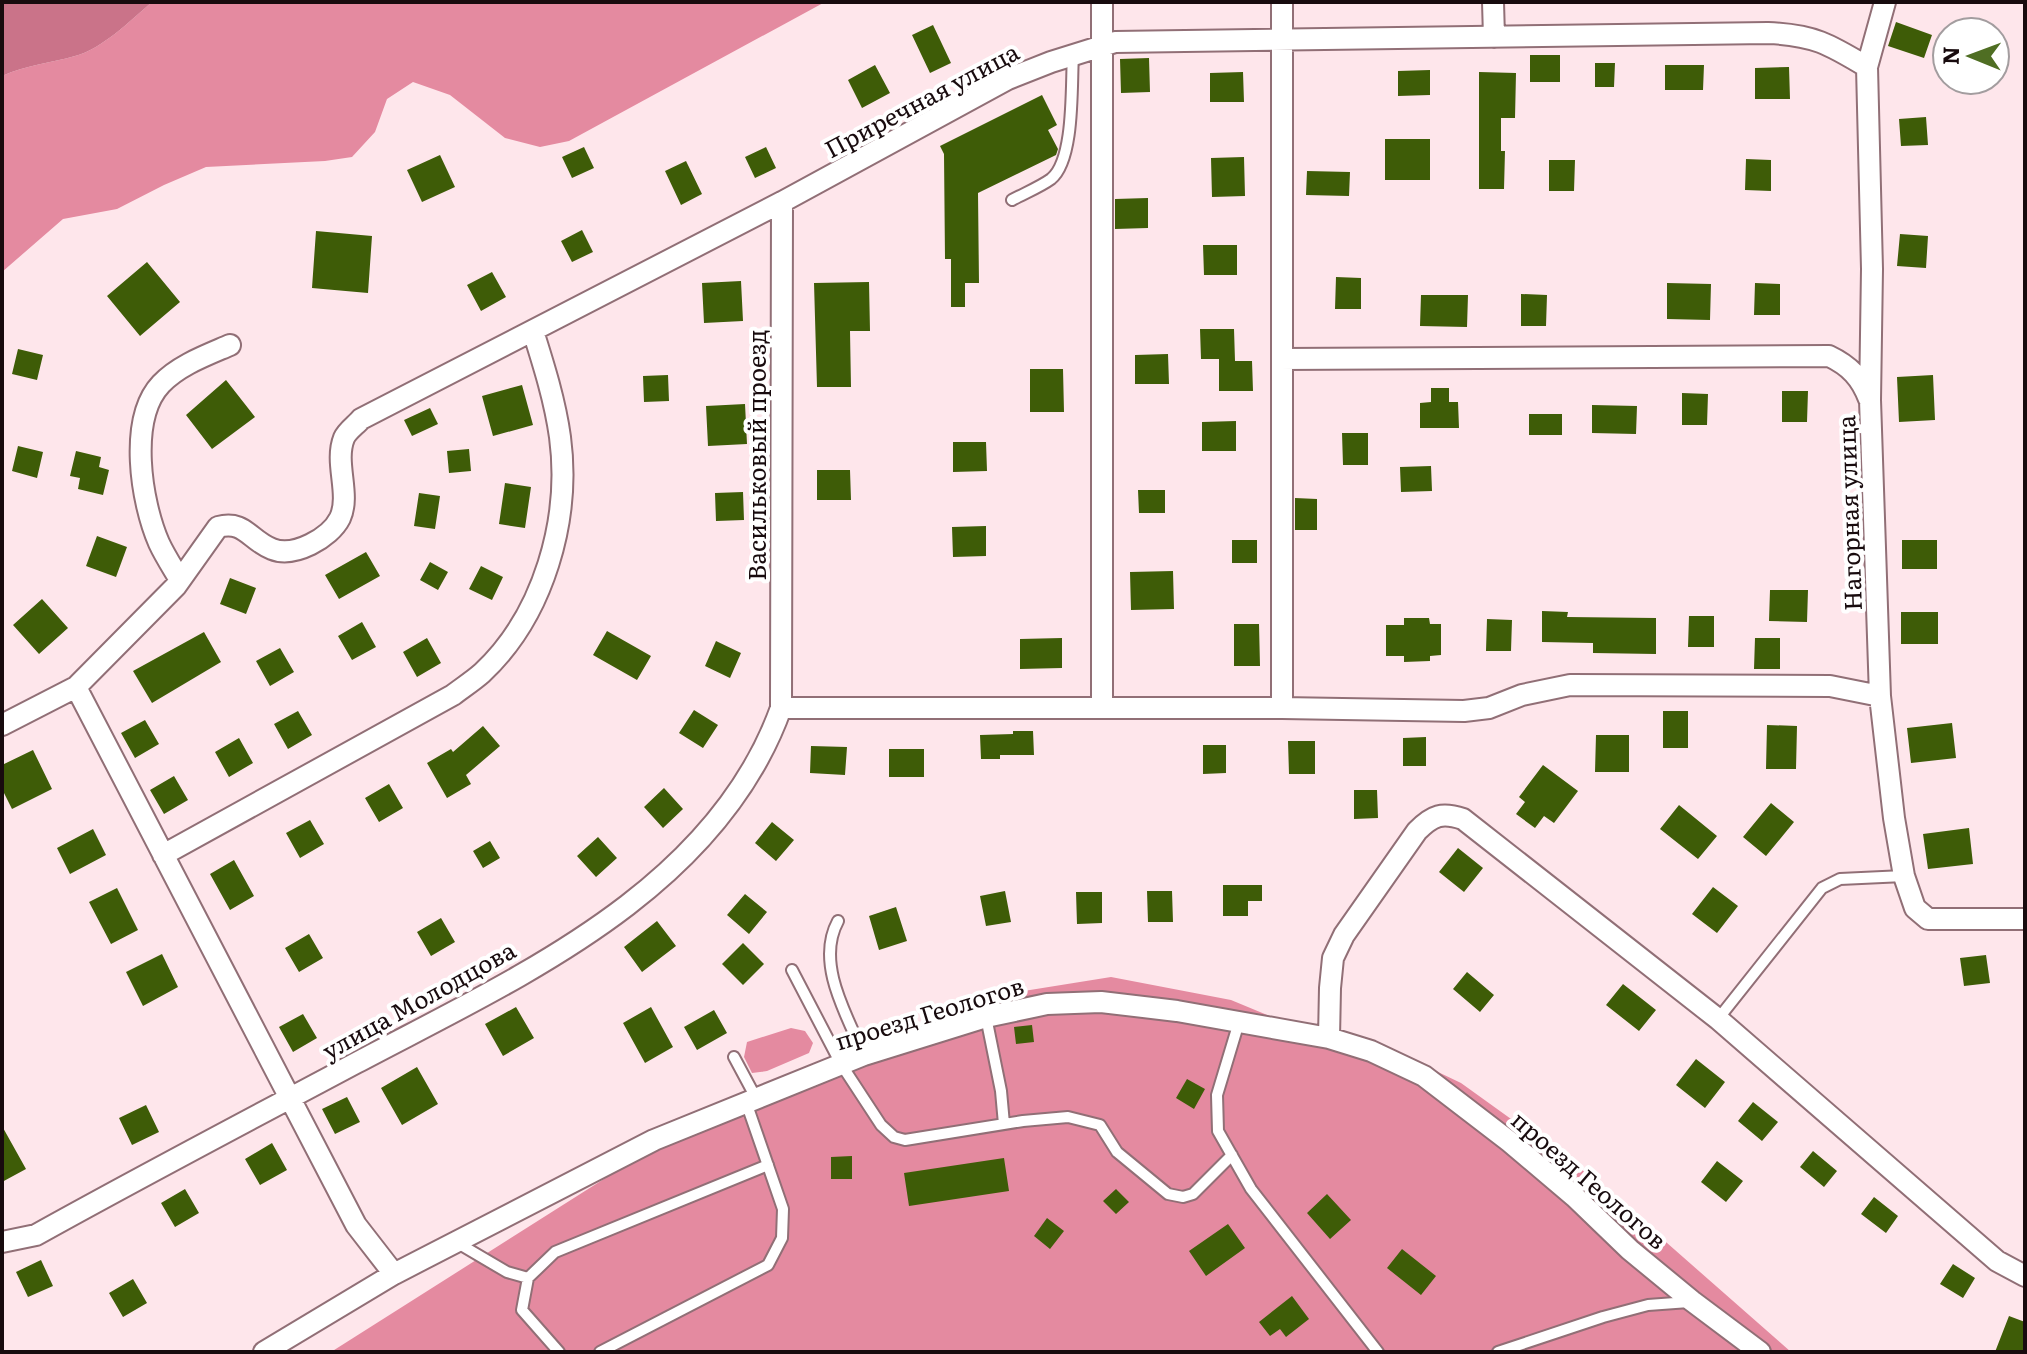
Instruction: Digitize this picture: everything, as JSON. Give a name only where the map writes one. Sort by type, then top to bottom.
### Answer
[{"type":"street","points":[[1102,2],[1102,708]]},
{"type":"street","points":[[1282,2],[1282,708]]},
{"type":"street","points":[[1493,2],[1494,37]]},
{"type":"street","name":"Нагорная улица","points":[[1885,2],[1867,67],[1872,269],[1870,400],[1880,696],[1894,818],[1904,876],[1915,908],[1928,919],[2025,919]]},
{"type":"street","name":"Приречная улица","points":[[2,725],[76,687],[180,580],[218,527],[229,524],[239,526],[274,550],[290,550],[315,543],[334,530],[343,511],[344,437],[361,419],[782,202],[1008,79],[1073,55],[1115,42],[1801,35],[1831,46],[1867,67]]},
{"type":"street","name":"Васильковый проезд","points":[[781,708],[782,202]]},
{"type":"street","points":[[163,855],[453,695],[482,673],[514,634],[541,585],[557,537],[562,490],[560,438],[549,382],[533,331]]},
{"type":"street","points":[[180,580],[158,542],[147,506],[141,433],[147,404],[161,384],[188,364],[230,345]]},
{"type":"street","points":[[1282,359],[1829,356],[1844,363],[1862,381],[1870,400]]},
{"type":"street","points":[[781,708],[1464,711],[1489,708],[1547,689],[1595,685],[1830,686],[1880,696]]},
{"type":"street","points":[[76,687],[356,1225],[394,1274]]},
{"type":"street","name":"улица Молодцова","points":[[2,1242],[36,1235],[489,992],[608,921],[679,862],[725,811],[772,734],[781,708]]},
{"type":"street","points":[[1329,1038],[1333,958],[1344,935],[1417,831],[1431,817],[1446,813],[1463,819],[1718,1019],[1997,1261],[2025,1276]]},
{"type":"street","name":"проезд Геологов","points":[[264,1352],[394,1274],[654,1140],[864,1055],[986,1017],[1047,1004],[1101,1002],[1329,1038],[1393,1061],[1424,1076],[1452,1095],[1575,1197],[1630,1250],[1692,1301],[1760,1352]]},
{"type":"lane","points":[[1012,200],[1053,177],[1063,161],[1068,142],[1073,55]]},
{"type":"lane","points":[[1718,1019],[1822,888],[1840,879],[1904,876]]},
{"type":"lane","points":[[838,921],[830,935],[831,965],[836,989],[864,1055]]},
{"type":"lane","points":[[792,970],[841,1064],[881,1125],[894,1137],[905,1140],[1068,1117],[1100,1125],[1117,1152],[1168,1194],[1183,1197],[1193,1194],[1232,1155]]},
{"type":"lane","points":[[986,1017],[1001,1091],[1004,1124]]},
{"type":"lane","points":[[1239,1022],[1217,1095],[1218,1131],[1251,1189],[1378,1352]]},
{"type":"lane","points":[[600,1352],[768,1265],[782,1238],[783,1209],[751,1100],[734,1057]]},
{"type":"lane","points":[[559,1352],[522,1310],[528,1278],[555,1252],[768,1165]]},
{"type":"lane","points":[[456,1242],[507,1272],[528,1278]]},
{"type":"lane","points":[[1498,1352],[1648,1305],[1692,1301]]},
{"type":"shaded area","points":[[2,2],[152,2],[116,33],[85,52],[2,76]]},
{"type":"shaded area","points":[[152,2],[825,2],[569,141],[540,147],[505,138],[450,95],[413,82],[387,99],[375,132],[352,157],[206,167],[117,209],[63,219],[2,272],[2,76],[85,52],[116,33]]},
{"type":"shaded area","points":[[1111,977],[1231,1000],[1279,1020],[1373,1041],[1461,1083],[1592,1177],[1791,1352],[331,1352],[735,1096],[993,996]]},
{"type":"shaded area","points":[[791,1028],[805,1031],[813,1043],[809,1053],[767,1071],[752,1073],[744,1057],[747,1042]]},
{"type":"building","points":[[1896,22],[1931,35],[1924,58],[1888,46]]},
{"type":"building","points":[[933,25],[951,63],[930,73],[912,35]]},
{"type":"building","points":[[1530,55],[1560,55],[1560,82],[1530,82]]},
{"type":"building","points":[[1149,58],[1150,92],[1121,93],[1120,59]]},
{"type":"building","points":[[1595,63],[1615,63],[1614,87],[1595,87]]},
{"type":"building","points":[[875,65],[890,93],[862,108],[848,80]]},
{"type":"building","points":[[1665,65],[1704,65],[1703,90],[1665,90]]},
{"type":"building","points":[[1789,67],[1790,99],[1755,99],[1755,68]]},
{"type":"building","points":[[1430,70],[1430,95],[1398,96],[1398,71]]},
{"type":"building","points":[[1243,72],[1244,102],[1210,102],[1210,73]]},
{"type":"building","points":[[1479,72],[1516,73],[1515,118],[1501,118],[1501,151],[1505,151],[1504,189],[1479,189]]},
{"type":"building","points":[[1042,95],[1057,125],[1048,130],[1058,149],[1056,155],[978,193],[979,283],[965,283],[965,307],[951,307],[951,259],[945,259],[944,154],[940,146]]},
{"type":"building","points":[[1926,117],[1928,145],[1901,146],[1899,119]]},
{"type":"building","points":[[1385,139],[1430,139],[1430,180],[1385,180]]},
{"type":"building","points":[[584,147],[594,168],[572,178],[562,157]]},
{"type":"building","points":[[766,147],[776,168],[755,178],[745,157]]},
{"type":"building","points":[[440,155],[455,187],[422,202],[407,170]]},
{"type":"building","points":[[1244,157],[1245,196],[1212,197],[1211,158]]},
{"type":"building","points":[[1746,159],[1771,160],[1771,191],[1745,190]]},
{"type":"building","points":[[1549,160],[1575,160],[1574,191],[1549,191]]},
{"type":"building","points":[[686,161],[702,194],[681,205],[665,171]]},
{"type":"building","points":[[1307,171],[1350,172],[1349,196],[1306,195]]},
{"type":"building","points":[[1148,198],[1148,228],[1115,229],[1115,199]]},
{"type":"building","points":[[582,230],[593,252],[572,262],[561,241]]},
{"type":"building","points":[[316,231],[372,236],[368,293],[312,288]]},
{"type":"building","points":[[1900,234],[1928,236],[1926,268],[1897,266]]},
{"type":"building","points":[[1203,245],[1237,245],[1237,275],[1204,275]]},
{"type":"building","points":[[147,262],[180,302],[140,336],[107,296]]},
{"type":"building","points":[[492,272],[506,297],[481,311],[467,285]]},
{"type":"building","points":[[1336,277],[1361,278],[1361,309],[1335,309]]},
{"type":"building","points":[[741,281],[743,321],[704,323],[702,283]]},
{"type":"building","points":[[869,282],[870,331],[850,331],[851,387],[817,387],[814,283]]},
{"type":"building","points":[[1667,283],[1711,284],[1710,320],[1667,319]]},
{"type":"building","points":[[1755,283],[1780,284],[1780,315],[1754,315]]},
{"type":"building","points":[[1521,294],[1547,295],[1546,326],[1521,326]]},
{"type":"building","points":[[1421,295],[1468,295],[1467,327],[1420,326]]},
{"type":"building","points":[[1200,329],[1234,329],[1235,361],[1252,361],[1253,391],[1219,391],[1219,359],[1201,359]]},
{"type":"building","points":[[18,349],[43,355],[37,380],[12,374]]},
{"type":"building","points":[[1168,354],[1169,384],[1135,384],[1135,355]]},
{"type":"building","points":[[1030,369],[1063,369],[1064,412],[1030,412]]},
{"type":"building","points":[[668,375],[669,401],[644,402],[643,376]]},
{"type":"building","points":[[1933,375],[1935,420],[1899,422],[1897,377]]},
{"type":"building","points":[[226,380],[255,417],[212,449],[186,415]]},
{"type":"building","points":[[522,385],[533,425],[493,436],[482,396]]},
{"type":"building","points":[[1431,388],[1449,388],[1449,402],[1458,402],[1459,428],[1420,428],[1420,403],[1431,402]]},
{"type":"building","points":[[1782,391],[1808,391],[1807,422],[1782,422]]},
{"type":"building","points":[[1682,393],[1708,394],[1707,425],[1682,425]]},
{"type":"building","points":[[745,404],[747,444],[708,446],[706,406]]},
{"type":"building","points":[[1592,405],[1637,406],[1636,434],[1592,433]]},
{"type":"building","points":[[430,408],[438,424],[412,436],[404,420]]},
{"type":"building","points":[[1529,414],[1562,414],[1562,435],[1529,435]]},
{"type":"building","points":[[1236,421],[1236,451],[1202,451],[1202,422]]},
{"type":"building","points":[[1342,433],[1368,433],[1368,465],[1343,465]]},
{"type":"building","points":[[953,442],[986,442],[987,471],[953,472]]},
{"type":"building","points":[[18,446],[43,452],[37,478],[12,471]]},
{"type":"building","points":[[469,449],[471,471],[449,473],[447,451]]},
{"type":"building","points":[[76,451],[101,457],[99,467],[109,470],[103,495],[78,489],[80,478],[70,476]]},
{"type":"building","points":[[1431,466],[1432,491],[1401,492],[1400,467]]},
{"type":"building","points":[[817,470],[850,470],[851,500],[817,500]]},
{"type":"building","points":[[505,483],[531,487],[525,528],[499,524]]},
{"type":"building","points":[[1138,490],[1165,490],[1165,513],[1139,513]]},
{"type":"building","points":[[743,492],[744,520],[716,521],[715,493]]},
{"type":"building","points":[[419,493],[440,496],[435,529],[414,526]]},
{"type":"building","points":[[1295,498],[1317,499],[1317,530],[1295,530]]},
{"type":"building","points":[[986,526],[986,556],[953,557],[952,527]]},
{"type":"building","points":[[97,536],[127,547],[116,577],[86,566]]},
{"type":"building","points":[[1232,540],[1257,540],[1257,563],[1232,563]]},
{"type":"building","points":[[1902,540],[1937,540],[1937,569],[1902,569]]},
{"type":"building","points":[[366,552],[380,576],[339,599],[325,575]]},
{"type":"building","points":[[430,562],[448,572],[438,590],[420,580]]},
{"type":"building","points":[[481,566],[503,577],[492,600],[469,589]]},
{"type":"building","points":[[1173,571],[1174,609],[1131,610],[1130,572]]},
{"type":"building","points":[[230,578],[256,588],[246,614],[220,604]]},
{"type":"building","points":[[1770,590],[1808,590],[1807,622],[1769,621]]},
{"type":"building","points":[[42,599],[68,628],[39,654],[13,625]]},
{"type":"building","points":[[1542,611],[1568,612],[1567,617],[1656,618],[1656,654],[1593,653],[1593,643],[1542,642]]},
{"type":"building","points":[[1901,612],[1938,612],[1938,644],[1901,644]]},
{"type":"building","points":[[1689,616],[1714,616],[1714,647],[1688,647]]},
{"type":"building","points":[[1404,618],[1429,618],[1430,624],[1441,624],[1441,655],[1430,656],[1430,661],[1404,662],[1404,656],[1386,656],[1386,625],[1404,625]]},
{"type":"building","points":[[1487,619],[1512,620],[1511,651],[1486,651]]},
{"type":"building","points":[[362,622],[376,647],[352,660],[338,636]]},
{"type":"building","points":[[1234,624],[1259,624],[1260,666],[1234,666]]},
{"type":"building","points":[[607,631],[651,656],[637,680],[593,655]]},
{"type":"building","points":[[204,632],[221,662],[152,703],[133,671]]},
{"type":"building","points":[[427,638],[441,663],[417,677],[403,652]]},
{"type":"building","points":[[1062,638],[1062,668],[1020,669],[1020,639]]},
{"type":"building","points":[[1755,638],[1780,638],[1780,669],[1754,669]]},
{"type":"building","points":[[716,641],[741,653],[730,678],[705,666]]},
{"type":"building","points":[[280,648],[294,672],[270,686],[256,661]]},
{"type":"building","points":[[694,710],[718,725],[703,748],[679,733]]},
{"type":"building","points":[[298,711],[312,735],[288,749],[274,724]]},
{"type":"building","points":[[1663,711],[1688,711],[1688,748],[1663,748]]},
{"type":"building","points":[[145,720],[159,744],[135,758],[121,733]]},
{"type":"building","points":[[1952,723],[1956,758],[1911,763],[1907,728]]},
{"type":"building","points":[[1767,725],[1797,726],[1796,769],[1766,769]]},
{"type":"building","points":[[483,726],[500,746],[466,775],[471,784],[447,798],[427,763],[451,749],[453,752]]},
{"type":"building","points":[[1013,731],[1033,731],[1034,755],[1000,755],[1000,759],[981,759],[980,735],[1013,734]]},
{"type":"building","points":[[1596,735],[1629,735],[1629,772],[1595,772]]},
{"type":"building","points":[[1426,737],[1426,766],[1403,766],[1403,738]]},
{"type":"building","points":[[239,738],[253,763],[229,777],[215,752]]},
{"type":"building","points":[[1288,741],[1315,741],[1315,774],[1289,774]]},
{"type":"building","points":[[1203,745],[1226,745],[1226,773],[1203,774]]},
{"type":"building","points":[[811,746],[847,747],[845,775],[810,773]]},
{"type":"building","points":[[889,749],[924,749],[924,777],[889,777]]},
{"type":"building","points":[[33,750],[52,789],[12,809],[2,789],[2,765]]},
{"type":"building","points":[[1543,765],[1578,791],[1554,823],[1544,816],[1535,828],[1516,814],[1525,802],[1519,797]]},
{"type":"building","points":[[174,776],[188,800],[164,814],[150,790]]},
{"type":"building","points":[[389,784],[403,808],[379,822],[365,798]]},
{"type":"building","points":[[664,788],[683,809],[663,828],[644,807]]},
{"type":"building","points":[[1354,790],[1377,790],[1378,818],[1354,819]]},
{"type":"building","points":[[1771,803],[1794,822],[1766,856],[1743,837]]},
{"type":"building","points":[[1679,805],[1717,836],[1698,859],[1660,829]]},
{"type":"building","points":[[310,820],[324,844],[300,858],[286,833]]},
{"type":"building","points":[[772,822],[794,840],[776,861],[755,843]]},
{"type":"building","points":[[1969,828],[1973,864],[1928,869],[1923,834]]},
{"type":"building","points":[[93,829],[106,855],[70,874],[57,848]]},
{"type":"building","points":[[598,837],[617,858],[596,877],[577,856]]},
{"type":"building","points":[[490,841],[500,858],[483,868],[473,851]]},
{"type":"building","points":[[1458,848],[1483,868],[1464,892],[1439,872]]},
{"type":"building","points":[[234,860],[254,896],[230,910],[210,874]]},
{"type":"building","points":[[1223,885],[1262,885],[1262,901],[1248,901],[1248,916],[1223,916]]},
{"type":"building","points":[[1713,887],[1738,906],[1717,933],[1692,914]]},
{"type":"building","points":[[117,888],[138,930],[111,944],[89,902]]},
{"type":"building","points":[[1005,891],[1011,922],[986,926],[980,896]]},
{"type":"building","points":[[1147,891],[1172,891],[1173,922],[1148,922]]},
{"type":"building","points":[[1076,892],[1102,892],[1102,923],[1077,924]]},
{"type":"building","points":[[745,894],[767,912],[749,934],[727,915]]},
{"type":"building","points":[[896,907],[907,941],[879,950],[869,916]]},
{"type":"building","points":[[441,918],[455,942],[431,956],[417,932]]},
{"type":"building","points":[[657,921],[676,946],[642,972],[624,947]]},
{"type":"building","points":[[309,934],[323,958],[299,972],[285,948]]},
{"type":"building","points":[[743,943],[764,964],[743,985],[722,964]]},
{"type":"building","points":[[162,954],[178,987],[143,1006],[126,972]]},
{"type":"building","points":[[1986,955],[1990,983],[1964,986],[1960,958]]},
{"type":"building","points":[[1467,972],[1494,995],[1480,1012],[1453,989]]},
{"type":"building","points":[[1623,984],[1656,1010],[1639,1031],[1606,1005]]},
{"type":"building","points":[[516,1007],[534,1038],[503,1056],[485,1024]]},
{"type":"building","points":[[651,1007],[673,1047],[645,1063],[623,1023]]},
{"type":"building","points":[[714,1010],[727,1033],[697,1050],[684,1027]]},
{"type":"building","points":[[303,1014],[317,1038],[293,1052],[279,1027]]},
{"type":"building","points":[[1032,1025],[1034,1042],[1016,1044],[1014,1027]]},
{"type":"building","points":[[1696,1059],[1725,1082],[1705,1108],[1676,1085]]},
{"type":"building","points":[[417,1067],[438,1104],[402,1125],[381,1088]]},
{"type":"building","points":[[1187,1079],[1205,1089],[1194,1109],[1176,1098]]},
{"type":"building","points":[[347,1097],[360,1122],[335,1134],[322,1109]]},
{"type":"building","points":[[1753,1102],[1778,1122],[1762,1141],[1738,1121]]},
{"type":"building","points":[[146,1105],[159,1132],[132,1145],[119,1118]]},
{"type":"building","points":[[2,1126],[26,1169],[2,1182]]},
{"type":"building","points":[[272,1143],[287,1170],[260,1185],[245,1159]]},
{"type":"building","points":[[1813,1151],[1837,1171],[1824,1187],[1800,1167]]},
{"type":"building","points":[[852,1156],[852,1179],[831,1179],[831,1157]]},
{"type":"building","points":[[1004,1158],[1009,1191],[909,1206],[904,1173]]},
{"type":"building","points":[[1717,1161],[1743,1181],[1726,1202],[1701,1182]]},
{"type":"building","points":[[185,1189],[199,1213],[175,1227],[161,1203]]},
{"type":"building","points":[[1116,1189],[1129,1202],[1116,1214],[1103,1201]]},
{"type":"building","points":[[1327,1194],[1351,1220],[1330,1239],[1307,1213]]},
{"type":"building","points":[[1874,1197],[1898,1216],[1886,1233],[1861,1214]]},
{"type":"building","points":[[1047,1218],[1064,1231],[1050,1249],[1034,1236]]},
{"type":"building","points":[[1228,1224],[1245,1248],[1206,1276],[1189,1251]]},
{"type":"building","points":[[1402,1249],[1436,1276],[1421,1295],[1387,1268]]},
{"type":"building","points":[[41,1260],[53,1286],[28,1297],[16,1272]]},
{"type":"building","points":[[1953,1264],[1975,1278],[1963,1298],[1940,1284]]},
{"type":"building","points":[[133,1279],[147,1303],[123,1317],[109,1293]]},
{"type":"building","points":[[1292,1296],[1309,1319],[1286,1337],[1280,1329],[1270,1336],[1259,1322]]},
{"type":"building","points":[[2009,1316],[2025,1322],[2025,1352],[1995,1352]]}]
